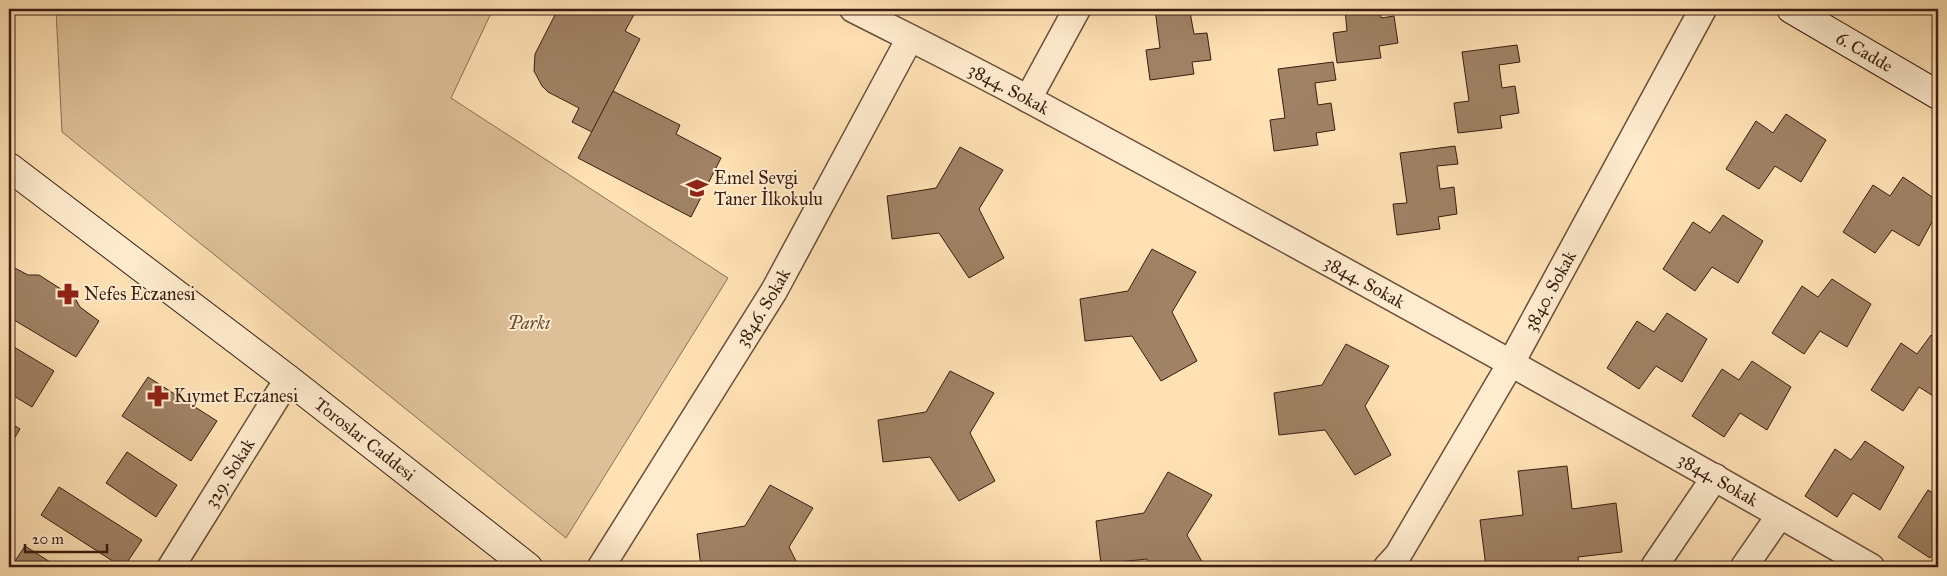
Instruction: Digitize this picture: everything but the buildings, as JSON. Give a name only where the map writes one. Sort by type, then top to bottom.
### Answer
[{"type":"main road","name":"6. Cadde","points":[[1790,9],[1938,95]]},
{"type":"main road","name":"Toroslar Caddesi","points":[[9,167],[288,379],[528,567]]},
{"type":"street","name":"3844. Sokak","points":[[853,9],[1028,99],[1715,477],[1871,567]]},
{"type":"street","points":[[1028,99],[1077,9]]},
{"type":"street","name":"3840. Sokak","points":[[1387,567],[1398,555],[1511,364],[1703,9]]},
{"type":"street","name":"3846. Sokak","points":[[600,567],[774,291],[910,38]]},
{"type":"street","name":"329. Sokak","points":[[171,567],[288,379]]},
{"type":"street","points":[[1654,567],[1715,477]]},
{"type":"street","points":[[1744,567],[1780,515]]},
{"type":"green space","name":"Parkı","points":[[56,9],[493,9],[451,98],[728,278],[566,538],[62,132]]},
{"type":"place","name":"Emel Sevgi Taner İlkokulu","points":[[697,188]]},
{"type":"place","name":"Nefes Eczanesi","points":[[68,294]]},
{"type":"place","name":"Kıymet Eczanesi","points":[[158,396]]}]
